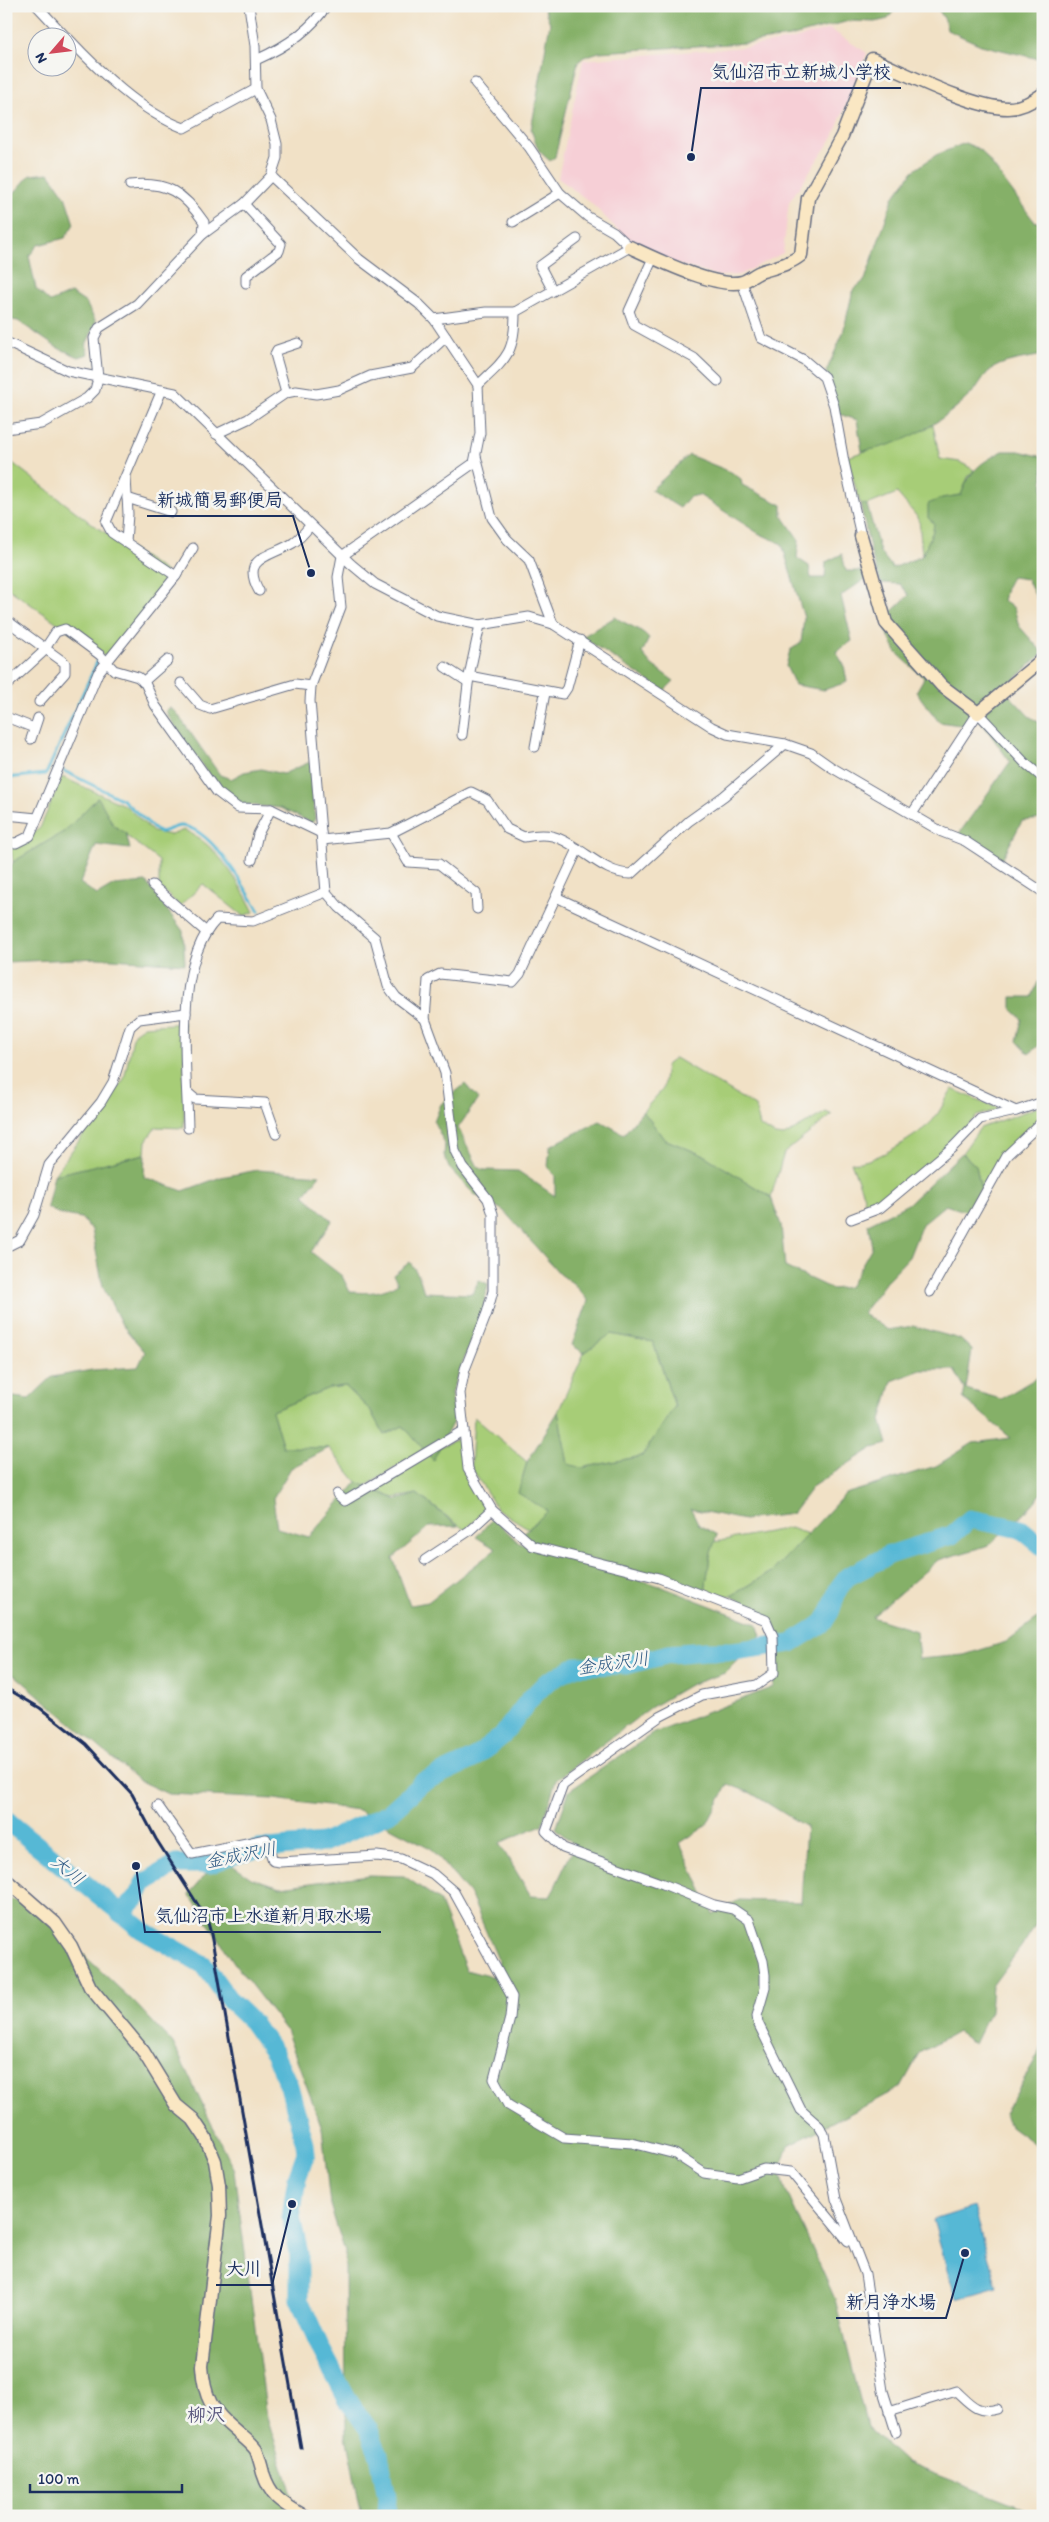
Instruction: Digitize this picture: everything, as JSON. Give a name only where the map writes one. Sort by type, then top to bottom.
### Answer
[{"type":"street","points":[[37,6],[58,28]]},
{"type":"street","points":[[6,430],[41,424],[54,419],[66,408],[88,398],[95,390],[98,378],[94,338],[99,328],[137,304],[203,234],[244,204],[271,176],[277,158],[277,144],[271,120],[256,89],[256,60],[249,6]]},
{"type":"street","points":[[256,60],[276,51],[316,22],[326,6]]},
{"type":"street","points":[[78,49],[112,82],[166,122],[184,128],[256,89]]},
{"type":"street","points":[[475,83],[529,147],[560,193],[588,217],[614,232],[630,247],[653,258],[712,280],[742,282],[756,273],[793,262],[801,255],[808,198],[842,136],[872,59],[969,100],[1007,108],[1026,105],[1043,94]]},
{"type":"street","points":[[271,176],[359,259],[394,283],[434,320],[478,385],[480,433],[474,463],[342,556],[338,577],[340,608],[311,686],[310,701],[326,892],[339,907],[375,938],[388,986],[396,997],[425,1019]]},
{"type":"street","points":[[130,185],[148,183],[173,189],[190,201],[204,222],[203,234]]},
{"type":"street","points":[[512,222],[560,193]]},
{"type":"street","points":[[244,204],[281,244],[279,251],[246,276],[246,282]]},
{"type":"street","points":[[553,291],[540,266],[577,239]]},
{"type":"street","points":[[434,320],[486,312],[515,312],[630,247]]},
{"type":"street","points":[[653,258],[629,311],[634,325],[694,358],[718,381]]},
{"type":"street","points":[[742,282],[761,338],[804,360],[824,377],[834,406],[844,462],[886,623],[942,686],[978,713],[1025,763],[1043,778]]},
{"type":"street","points":[[478,385],[506,358],[515,338],[515,312]]},
{"type":"street","points":[[216,434],[248,419],[286,393],[296,391],[316,394],[339,390],[370,376],[412,368],[446,337]]},
{"type":"street","points":[[6,342],[68,371],[175,392],[310,526],[375,584],[437,616],[480,625],[529,617],[553,624],[712,726],[727,734],[785,744],[811,753],[831,767],[942,832],[965,841],[1043,892]]},
{"type":"street","points":[[286,393],[275,354],[277,350],[298,343]]},
{"type":"street","points":[[162,390],[106,522],[112,533],[176,576]]},
{"type":"street","points":[[476,456],[492,518],[507,539],[529,560],[553,624]]},
{"type":"street","points":[[126,476],[126,542]]},
{"type":"street","points":[[127,498],[171,512]]},
{"type":"street","points":[[259,591],[252,578],[252,571],[262,557],[294,542],[310,526]]},
{"type":"street","points":[[6,842],[16,843],[30,836],[98,673],[176,576],[193,548]]},
{"type":"street","points":[[6,620],[65,663],[66,668],[39,702]]},
{"type":"street","points":[[462,735],[469,679],[480,625]]},
{"type":"street","points":[[6,686],[42,653],[44,647],[56,632],[65,629],[100,655],[114,670],[138,677],[144,682],[155,705],[217,792],[238,808],[271,809],[321,836],[391,833],[470,792],[487,800],[508,829],[524,838],[539,834],[559,836],[606,868],[622,874],[631,874],[689,821],[724,796],[785,744]]},
{"type":"street","points":[[445,666],[469,679],[545,693],[563,694],[567,688],[580,640]]},
{"type":"street","points":[[912,814],[978,713],[1043,659]]},
{"type":"street","points":[[144,682],[168,660]]},
{"type":"street","points":[[181,683],[200,705],[210,709],[294,684],[311,686]]},
{"type":"street","points":[[536,747],[545,693]]},
{"type":"street","points":[[6,716],[34,728]]},
{"type":"street","points":[[31,739],[38,718]]},
{"type":"street","points":[[252,860],[258,834],[271,809]]},
{"type":"street","points":[[6,815],[37,818]]},
{"type":"street","points":[[391,833],[408,862],[439,864],[476,893],[477,910]]},
{"type":"street","points":[[578,849],[520,974],[513,982],[440,974],[428,980],[425,1019],[445,1073],[455,1151],[463,1167],[488,1199],[493,1214],[493,1291],[487,1313],[465,1369],[460,1393],[468,1469],[492,1510],[533,1546],[659,1578],[766,1620],[773,1636],[774,1672],[758,1685],[702,1694],[660,1716],[563,1786],[546,1831],[563,1848],[663,1884],[714,1905],[733,1909],[749,1920],[763,1961],[765,1975],[763,1996],[757,2016],[758,2023],[801,2110],[824,2134],[836,2199],[865,2274],[883,2391],[896,2432]]},
{"type":"street","points":[[152,885],[205,931]]},
{"type":"street","points":[[188,1128],[186,1013],[188,987],[205,931],[217,919],[253,921],[326,892]]},
{"type":"street","points":[[556,897],[1016,1111]]},
{"type":"street","points":[[6,1247],[20,1240],[34,1216],[49,1165],[101,1102],[113,1082],[130,1027],[139,1020],[186,1013]]},
{"type":"street","points":[[188,1093],[195,1099],[265,1103],[276,1134]]},
{"type":"street","points":[[851,1219],[880,1208],[953,1147],[980,1119],[1016,1111],[1043,1102]]},
{"type":"street","points":[[930,1292],[1006,1156],[1043,1121]]},
{"type":"street","points":[[337,1494],[346,1501],[464,1430]]},
{"type":"street","points":[[425,1560],[469,1530],[492,1510]]},
{"type":"street","points":[[158,1806],[192,1854],[266,1839],[273,1861],[377,1856],[401,1859],[433,1874],[454,1892],[512,1997],[510,2018],[494,2079],[508,2106],[564,2138],[632,2143],[675,2154],[704,2173],[738,2178],[764,2170],[791,2172],[854,2249]]},
{"type":"street","points":[[6,1880],[55,1923],[71,1946],[96,1995],[143,2051],[176,2105],[193,2119],[205,2137],[215,2161],[219,2185],[220,2216],[202,2366],[203,2384],[209,2402],[218,2416],[250,2443],[257,2452],[269,2490],[280,2502],[304,2516]]},
{"type":"street","points":[[889,2412],[956,2391],[977,2410],[988,2412],[997,2409]]},
{"type":"shaded area","points":[[830,29],[867,53],[833,137],[789,202],[783,253],[739,275],[718,276],[670,262],[628,240],[590,202],[558,178],[583,60],[745,47],[790,40]]},
{"type":"green space","points":[[543,6],[897,6],[888,19],[875,22],[849,21],[789,37],[745,43],[599,52],[584,57],[578,62],[555,157],[550,161],[539,151],[531,130],[550,23]]},
{"type":"green space","points":[[936,6],[1043,6],[1043,60],[981,45],[947,30],[945,20]]},
{"type":"green space","points":[[965,143],[981,150],[1034,221],[1043,224],[1043,355],[1014,360],[993,368],[961,404],[935,423],[892,444],[862,451],[857,420],[839,414],[826,372],[843,333],[853,290],[865,280],[893,198],[913,171],[936,155]]},
{"type":"green space","points":[[49,173],[65,196],[74,224],[65,238],[38,245],[29,256],[36,289],[50,302],[71,293],[86,303],[96,322],[86,345],[88,354],[79,357],[56,347],[18,321],[6,319],[6,196],[16,191],[30,175]]},
{"type":"green space","points":[[933,425],[940,459],[960,462],[974,470],[968,477],[961,495],[942,498],[933,531],[922,556],[919,519],[897,493],[867,505],[860,503],[847,457],[903,439]]},
{"type":"green space","points":[[1003,451],[1019,451],[1043,457],[1043,601],[1037,599],[1027,579],[1012,577],[1006,588],[1003,601],[1014,608],[1019,626],[1043,653],[967,724],[939,722],[916,692],[924,678],[896,652],[886,631],[891,612],[909,595],[900,584],[881,583],[872,557],[860,503],[867,505],[880,552],[893,568],[922,556],[933,531],[934,523],[928,518],[928,504],[942,498],[961,495],[972,473]]},
{"type":"green space","points":[[689,455],[731,472],[741,479],[742,485],[782,505],[782,515],[799,540],[797,558],[809,566],[811,578],[825,578],[826,562],[842,554],[846,571],[863,571],[865,579],[841,596],[852,641],[836,652],[844,665],[847,682],[824,690],[795,685],[786,666],[790,650],[801,643],[804,618],[782,544],[758,533],[699,495],[689,497],[680,508],[651,490]]},
{"type":"green space","points":[[10,461],[92,524],[165,571],[167,585],[106,657],[6,587],[6,466]]},
{"type":"green space","points":[[615,617],[649,638],[642,653],[652,665],[674,681],[664,691],[582,637]]},
{"type":"green space","points":[[1000,695],[1009,695],[1029,716],[1043,725],[1043,819],[1022,821],[1002,859],[958,835],[1010,762],[978,717]]},
{"type":"green space","points":[[170,708],[176,712],[220,775],[231,779],[244,772],[261,769],[283,774],[310,762],[315,819],[312,823],[280,808],[240,804],[229,799],[217,787],[168,716],[166,710]]},
{"type":"green space","points":[[62,777],[126,806],[153,832],[171,835],[184,830],[196,836],[207,844],[234,876],[254,912],[243,916],[203,884],[180,906],[159,887],[159,861],[114,826],[98,798],[65,831],[13,862],[11,850],[40,828]]},
{"type":"green space","points":[[98,797],[114,826],[126,833],[130,849],[96,845],[80,883],[97,895],[114,885],[146,882],[183,931],[185,964],[98,958],[6,962],[6,876],[13,862],[65,831]]},
{"type":"green space","points":[[1038,982],[1043,982],[1043,1042],[1029,1054],[1017,1041],[1022,1019],[1012,1010],[1012,997],[1032,997]]},
{"type":"green space","points":[[184,1023],[184,1128],[156,1127],[146,1141],[145,1154],[54,1175],[124,1079],[134,1033],[144,1026]]},
{"type":"green space","points":[[675,1058],[755,1106],[760,1126],[775,1135],[784,1136],[826,1112],[832,1115],[784,1153],[771,1197],[705,1156],[664,1139],[643,1111],[663,1089],[666,1065]]},
{"type":"green space","points":[[465,1084],[478,1099],[458,1128],[478,1167],[484,1170],[518,1171],[555,1196],[555,1176],[548,1167],[550,1146],[600,1121],[624,1134],[643,1111],[664,1139],[705,1156],[771,1197],[781,1225],[785,1267],[832,1289],[849,1287],[872,1247],[868,1224],[908,1204],[962,1153],[976,1166],[981,1189],[968,1212],[945,1205],[922,1224],[909,1257],[888,1279],[863,1313],[888,1330],[913,1326],[960,1339],[972,1350],[966,1389],[1001,1399],[1043,1374],[1043,1492],[1024,1514],[987,1546],[938,1560],[872,1617],[916,1631],[919,1659],[964,1655],[1006,1642],[1043,1614],[1043,1913],[1026,1940],[992,1986],[990,2011],[974,2044],[957,2032],[920,2053],[901,2087],[788,2146],[780,2170],[785,2188],[835,2299],[867,2427],[906,2463],[1043,2516],[362,2516],[346,2436],[345,2252],[330,2205],[322,2128],[286,2030],[235,1964],[189,1894],[208,1872],[232,1865],[251,1878],[281,1887],[369,1875],[404,1876],[439,1900],[466,1970],[492,1977],[499,1962],[471,1896],[432,1849],[358,1810],[274,1799],[168,1794],[138,1780],[16,1676],[6,1673],[6,1482],[9,1477],[6,1473],[6,1396],[29,1399],[52,1377],[92,1370],[138,1367],[145,1352],[122,1325],[103,1287],[92,1230],[81,1218],[59,1214],[47,1207],[54,1175],[145,1154],[144,1177],[183,1191],[221,1177],[258,1170],[320,1175],[304,1195],[332,1221],[311,1252],[342,1276],[350,1292],[375,1292],[392,1287],[398,1283],[393,1275],[410,1262],[419,1276],[424,1292],[472,1294],[479,1280],[488,1284],[483,1311],[451,1393],[455,1418],[433,1460],[403,1426],[384,1435],[370,1410],[345,1386],[329,1388],[272,1411],[283,1447],[329,1448],[291,1468],[273,1498],[277,1528],[309,1537],[357,1482],[397,1500],[417,1494],[458,1526],[429,1527],[393,1558],[410,1605],[428,1602],[496,1549],[476,1537],[493,1518],[519,1543],[660,1586],[757,1624],[761,1636],[725,1673],[689,1685],[650,1708],[556,1780],[542,1825],[499,1843],[531,1896],[550,1897],[575,1845],[556,1829],[569,1791],[652,1734],[773,1687],[780,1637],[762,1612],[731,1596],[773,1571],[845,1494],[936,1466],[973,1443],[1011,1438],[963,1398],[965,1389],[954,1370],[921,1370],[892,1381],[881,1420],[888,1444],[873,1448],[813,1486],[792,1514],[744,1520],[691,1509],[699,1525],[717,1535],[710,1556],[705,1592],[529,1542],[521,1535],[548,1511],[518,1493],[527,1462],[558,1412],[568,1464],[581,1468],[642,1456],[675,1406],[653,1342],[611,1334],[584,1353],[572,1345],[588,1301],[574,1284],[560,1274],[504,1211],[474,1194],[449,1168],[444,1155],[445,1144],[434,1122],[441,1104]],"holes":[[[728,1784],[751,1793],[806,1827],[801,1902],[739,1900],[713,1914],[680,1843],[706,1826]]]},
{"type":"green space","points":[[952,1089],[1000,1109],[977,1116],[933,1160],[880,1203],[866,1209],[863,1194],[851,1162],[869,1160],[891,1150],[928,1125],[935,1118]]},
{"type":"green space","points":[[1043,1105],[1043,1114],[1005,1151],[981,1189],[976,1166],[962,1153],[980,1128]]},
{"type":"green space","points":[[610,1334],[653,1342],[675,1407],[642,1456],[581,1468],[568,1464],[558,1412],[584,1353]]},
{"type":"green space","points":[[345,1386],[370,1410],[384,1435],[403,1426],[424,1449],[366,1486],[357,1482],[329,1448],[283,1447],[272,1411],[329,1388]]},
{"type":"green space","points":[[474,1417],[527,1462],[518,1493],[551,1511],[528,1528],[497,1509],[471,1467]]},
{"type":"green space","points":[[462,1437],[464,1470],[487,1509],[465,1530],[417,1494],[394,1498],[373,1489],[429,1454],[433,1459],[440,1447]]},
{"type":"green space","points":[[790,1528],[808,1534],[773,1571],[731,1596],[705,1592],[714,1542]]},
{"type":"green space","points":[[6,1898],[28,1903],[134,2002],[174,2045],[234,2171],[267,2417],[299,2516],[6,2516]]},
{"type":"green space","points":[[1043,2046],[1043,2160],[1036,2145],[1010,2126],[1004,2114]]},
{"type":"water","points":[[974,2207],[997,2287],[956,2299],[933,2220]]},
{"type":"waterway","points":[[6,778],[46,774],[98,660]]},
{"type":"waterway","points":[[64,771],[123,800],[158,832],[180,826],[191,828],[203,836],[226,860],[259,911]]},
{"type":"waterway","name":"金成沢川","points":[[120,1913],[136,1899],[144,1883],[176,1864],[211,1864],[227,1857],[258,1849],[323,1843],[389,1813],[423,1782],[473,1759],[502,1736],[529,1700],[547,1682],[576,1666],[626,1665],[669,1654],[733,1651],[791,1643],[823,1623],[830,1612],[838,1589],[847,1577],[889,1555],[952,1535],[970,1519],[1021,1529],[1043,1547]]},
{"type":"waterway","name":"大川","points":[[6,1820],[142,1930],[204,1965],[230,2001],[252,2022],[274,2053],[289,2086],[306,2153],[297,2178],[291,2218],[299,2253],[299,2299],[321,2349],[347,2399],[369,2430],[379,2455],[387,2497],[386,2516]]},
{"type":"railway","points":[[6,1688],[40,1708],[86,1744],[132,1794],[156,1839],[207,1919],[301,2448]]},
{"type":"place","name":"気仙沼市立新城小学校","points":[[691,157]]},
{"type":"place","name":"新城簡易郵便局","points":[[311,573]]},
{"type":"place","name":"気仙沼市上水道新月取水場","points":[[136,1866]]},
{"type":"place","name":"大川","points":[[292,2204]]},
{"type":"place","name":"新月浄水場","points":[[965,2253]]},
{"type":"district","name":"柳沢","points":[[206,2414]]}]
